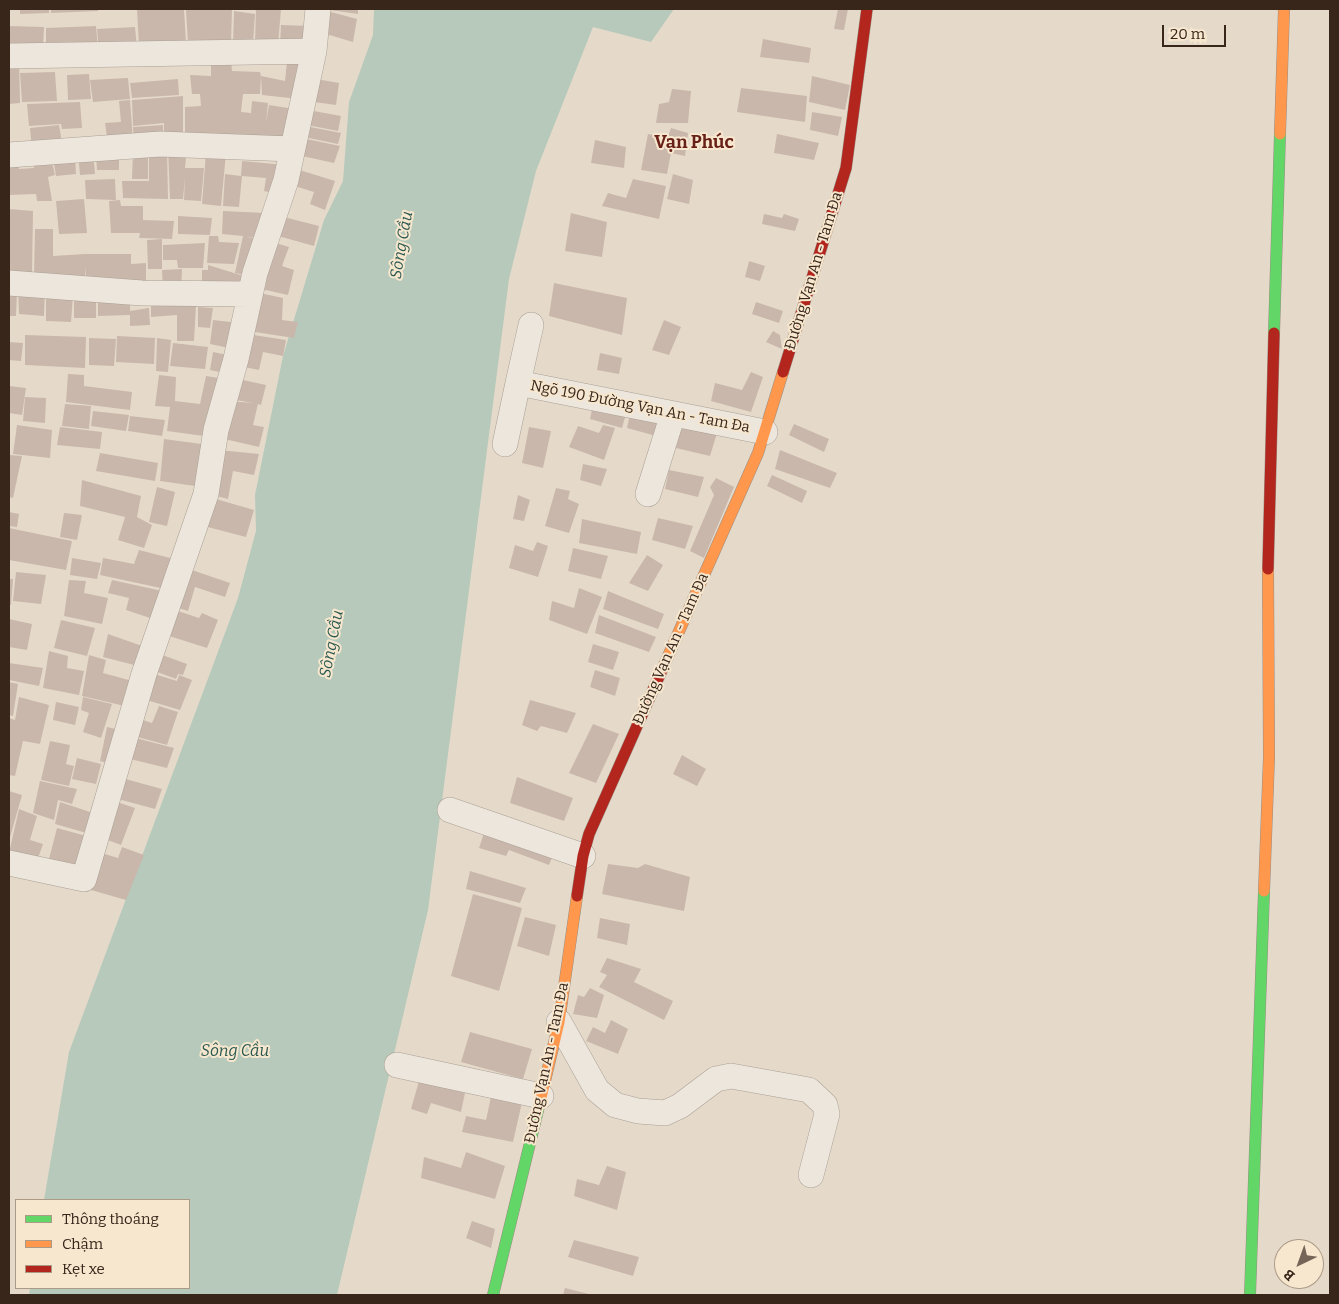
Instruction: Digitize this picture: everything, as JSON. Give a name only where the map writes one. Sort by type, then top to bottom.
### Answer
[{"type":"main road","name":"Đường Vạn An - Tam Đa","points":[[493,1295],[559,1022],[583,856],[589,834],[750,471],[765,432],[846,168],[867,9]]},
{"type":"main road","points":[[1250,1295],[1269,757],[1268,554],[1284,9]]},
{"type":"street","points":[[9,863],[84,879],[144,674],[206,494],[216,430],[236,359],[250,294],[286,180],[314,52],[318,9]]},
{"type":"street","points":[[9,56],[314,52]]},
{"type":"street","points":[[9,155],[160,144],[292,150]]},
{"type":"street","points":[[9,283],[142,292],[250,294]]},
{"type":"street","points":[[518,383],[530,325]]},
{"type":"street","name":"Ngõ 190 Đường Vạn An - Tam Đa","points":[[505,444],[518,383],[765,432]]},
{"type":"street","points":[[648,494],[673,414]]},
{"type":"street","points":[[450,810],[583,856]]},
{"type":"street","points":[[559,1022],[597,1090],[616,1105],[630,1109],[665,1113],[680,1106],[716,1080],[731,1076],[809,1090],[825,1105],[827,1114],[811,1175]]},
{"type":"street","points":[[397,1065],[541,1096]]},
{"type":"water","name":"Sông Cầu","points":[[374,9],[674,9],[651,42],[593,27],[536,171],[509,279],[428,910],[337,1295],[29,1295],[30,1289],[190,1289],[190,1199],[44,1199],[69,1052],[238,598],[256,531],[255,495],[283,356],[324,220],[343,181],[349,102],[373,35]]},
{"type":"building","points":[[20,9],[49,9],[49,13],[20,14]]},
{"type":"building","points":[[51,9],[98,9],[98,11],[51,13]]},
{"type":"building","points":[[137,9],[184,9],[186,43],[139,46]]},
{"type":"building","points":[[232,9],[231,44],[188,44],[186,10]]},
{"type":"building","points":[[256,9],[281,9],[278,45],[255,43]]},
{"type":"building","points":[[320,9],[357,19],[353,42],[316,31]]},
{"type":"building","points":[[323,9],[358,9],[358,14]]},
{"type":"building","points":[[838,9],[848,9],[844,30],[834,29]]},
{"type":"building","points":[[234,11],[255,14],[253,44],[233,43]]},
{"type":"building","points":[[281,25],[310,26],[306,47],[280,46]]},
{"type":"building","points":[[9,26],[44,27],[43,48],[9,47]]},
{"type":"building","points":[[96,26],[98,49],[46,51],[46,28]]},
{"type":"building","points":[[135,27],[137,48],[99,51],[97,29]]},
{"type":"building","points":[[763,39],[811,48],[809,63],[760,57]]},
{"type":"building","points":[[288,52],[306,56],[299,99],[262,95],[261,76],[285,81]]},
{"type":"building","points":[[19,60],[20,103],[9,104],[9,62]]},
{"type":"building","points":[[231,60],[232,71],[260,72],[261,76],[260,94],[243,94],[241,112],[251,113],[252,101],[268,103],[266,123],[269,105],[294,109],[291,140],[239,134],[185,134],[185,107],[201,106],[200,94],[192,94],[190,75],[211,76],[211,62]]},
{"type":"building","points":[[55,72],[57,101],[22,102],[20,73]]},
{"type":"building","points":[[89,74],[91,99],[68,100],[67,75]]},
{"type":"building","points":[[812,76],[850,85],[845,110],[809,102]]},
{"type":"building","points":[[128,78],[130,99],[93,102],[90,80]]},
{"type":"building","points":[[311,78],[339,83],[336,105],[307,101]]},
{"type":"building","points":[[178,79],[179,95],[132,98],[130,83]]},
{"type":"building","points":[[741,88],[807,96],[805,122],[737,112]]},
{"type":"building","points":[[672,89],[691,91],[688,123],[656,123],[659,104],[669,102]]},
{"type":"building","points":[[183,96],[183,136],[164,136],[164,123],[133,126],[132,100]]},
{"type":"building","points":[[130,100],[133,141],[108,144],[105,123],[121,122],[119,101]]},
{"type":"building","points":[[80,102],[82,128],[62,129],[61,124],[29,126],[27,104]]},
{"type":"building","points":[[303,109],[341,116],[338,131],[302,124]]},
{"type":"building","points":[[812,112],[842,117],[838,136],[810,130]]},
{"type":"building","points":[[59,125],[63,148],[32,150],[30,128]]},
{"type":"building","points":[[163,125],[163,139],[134,141],[133,127]]},
{"type":"building","points":[[300,125],[341,133],[338,144],[299,136]]},
{"type":"building","points":[[671,128],[688,133],[685,156],[671,153],[667,174],[641,170],[648,134],[668,137]]},
{"type":"building","points":[[777,134],[819,143],[814,160],[774,153]]},
{"type":"building","points":[[297,137],[340,146],[334,163],[293,154]]},
{"type":"building","points":[[595,140],[626,147],[624,168],[591,163]]},
{"type":"building","points":[[168,148],[187,149],[185,168],[204,168],[201,201],[184,200],[185,178],[183,199],[170,199]]},
{"type":"building","points":[[167,149],[168,199],[123,198],[122,181],[149,181],[149,150]]},
{"type":"building","points":[[93,151],[95,174],[80,175],[78,152]]},
{"type":"building","points":[[133,151],[148,151],[148,179],[132,179]]},
{"type":"building","points":[[119,152],[119,170],[97,170],[96,154]]},
{"type":"building","points":[[206,152],[226,153],[221,206],[202,204]]},
{"type":"building","points":[[75,156],[76,174],[56,176],[53,158]]},
{"type":"building","points":[[242,161],[285,165],[278,194],[264,191],[266,178],[242,176],[239,207],[223,206],[225,174],[241,176]]},
{"type":"building","points":[[18,162],[19,169],[34,168],[34,165],[52,162],[55,175],[48,177],[52,201],[37,201],[36,194],[9,195],[9,163]]},
{"type":"building","points":[[293,168],[335,181],[325,210],[310,204],[314,192],[288,184]]},
{"type":"building","points":[[673,174],[693,180],[689,204],[667,199]]},
{"type":"building","points":[[115,179],[116,200],[86,199],[85,180]]},
{"type":"building","points":[[633,179],[666,186],[659,219],[602,206],[608,193],[626,198]]},
{"type":"building","points":[[84,199],[87,233],[59,234],[56,201]]},
{"type":"building","points":[[120,200],[121,206],[143,206],[143,220],[174,221],[172,239],[139,238],[140,233],[111,233],[109,201]]},
{"type":"building","points":[[9,209],[33,211],[32,275],[9,274]]},
{"type":"building","points":[[223,211],[265,213],[261,238],[246,237],[260,239],[251,276],[235,273],[243,236],[222,234]]},
{"type":"building","points":[[571,213],[607,222],[602,257],[565,251]]},
{"type":"building","points":[[764,214],[782,218],[784,214],[799,219],[795,231],[762,224]]},
{"type":"building","points":[[276,215],[319,226],[314,246],[271,234]]},
{"type":"building","points":[[178,216],[212,218],[210,235],[178,234]]},
{"type":"building","points":[[35,229],[53,229],[53,256],[131,254],[131,264],[146,263],[146,290],[86,279],[85,266],[85,284],[34,275]]},
{"type":"building","points":[[209,236],[218,236],[219,242],[239,243],[234,264],[207,263]]},
{"type":"building","points":[[162,239],[162,269],[148,269],[147,240]]},
{"type":"building","points":[[269,241],[289,247],[282,266],[294,270],[288,295],[257,288]]},
{"type":"building","points":[[205,243],[203,268],[178,268],[177,260],[163,260],[163,245]]},
{"type":"building","points":[[749,261],[765,266],[760,281],[745,277]]},
{"type":"building","points":[[208,265],[247,277],[247,291],[202,288],[202,270],[208,270]]},
{"type":"building","points":[[182,269],[181,291],[163,291],[162,270]]},
{"type":"building","points":[[554,283],[627,298],[622,335],[549,316]]},
{"type":"building","points":[[18,287],[45,288],[44,316],[19,314]]},
{"type":"building","points":[[9,290],[17,291],[16,316],[9,316]]},
{"type":"building","points":[[98,291],[130,294],[130,311],[149,308],[150,325],[130,326],[130,315],[98,316]]},
{"type":"building","points":[[255,292],[283,298],[282,320],[298,322],[294,338],[248,331]]},
{"type":"building","points":[[96,293],[96,318],[74,318],[74,294]]},
{"type":"building","points":[[46,294],[73,295],[71,322],[46,321]]},
{"type":"building","points":[[151,298],[196,305],[194,341],[177,341],[177,315],[151,317]]},
{"type":"building","points":[[756,302],[783,311],[779,323],[752,314]]},
{"type":"building","points":[[198,307],[213,308],[210,328],[198,327]]},
{"type":"building","points":[[213,320],[240,323],[234,349],[210,344]]},
{"type":"building","points":[[664,320],[681,327],[669,355],[652,350]]},
{"type":"building","points":[[773,331],[780,335],[782,349],[766,342]]},
{"type":"building","points":[[247,334],[286,340],[283,356],[263,352],[259,370],[239,366]]},
{"type":"building","points":[[25,335],[86,337],[85,368],[25,365]]},
{"type":"building","points":[[117,336],[155,338],[154,364],[116,362]]},
{"type":"building","points":[[89,338],[116,339],[114,366],[89,365]]},
{"type":"building","points":[[157,338],[171,340],[168,372],[156,371]]},
{"type":"building","points":[[9,342],[23,343],[21,361],[9,360]]},
{"type":"building","points":[[173,343],[208,347],[205,369],[170,366]]},
{"type":"building","points":[[213,352],[233,356],[228,374],[210,370]]},
{"type":"building","points":[[600,353],[622,358],[619,374],[597,370]]},
{"type":"building","points":[[751,372],[763,377],[751,412],[711,401],[715,383],[742,390]]},
{"type":"building","points":[[68,374],[84,375],[84,386],[132,392],[130,410],[66,402]]},
{"type":"building","points":[[159,375],[176,377],[175,401],[200,404],[206,376],[225,379],[211,437],[167,431],[170,407],[155,406]]},
{"type":"building","points":[[234,378],[266,385],[261,405],[258,404],[253,425],[264,427],[259,447],[220,438],[228,401],[253,403],[230,399]]},
{"type":"building","points":[[9,386],[26,388],[22,415],[9,413]]},
{"type":"building","points":[[25,397],[46,398],[45,423],[23,421]]},
{"type":"building","points":[[594,400],[628,407],[622,428],[590,419]]},
{"type":"building","points":[[65,404],[91,406],[89,429],[62,426]]},
{"type":"building","points":[[631,409],[666,417],[660,437],[627,428]]},
{"type":"building","points":[[93,411],[129,415],[126,431],[91,426]]},
{"type":"building","points":[[130,416],[165,420],[162,436],[128,431]]},
{"type":"building","points":[[682,424],[717,433],[710,456],[676,448]]},
{"type":"building","points":[[794,424],[829,439],[824,452],[789,435]]},
{"type":"building","points":[[17,425],[52,430],[50,458],[13,454]]},
{"type":"building","points":[[603,425],[615,428],[604,460],[569,447],[578,426],[599,433]]},
{"type":"building","points":[[60,427],[102,432],[100,449],[57,445]]},
{"type":"building","points":[[529,427],[551,431],[543,468],[522,463]]},
{"type":"building","points":[[164,439],[209,445],[202,487],[160,481]]},
{"type":"building","points":[[219,450],[259,454],[254,475],[233,471],[228,499],[209,494]]},
{"type":"building","points":[[780,450],[837,473],[830,488],[775,469]]},
{"type":"building","points":[[100,453],[158,463],[155,481],[96,471]]},
{"type":"building","points":[[9,455],[22,456],[13,498],[9,497]]},
{"type":"building","points":[[583,464],[607,469],[601,486],[580,480]]},
{"type":"building","points":[[669,470],[704,477],[698,497],[665,489]]},
{"type":"building","points":[[772,475],[807,491],[802,503],[767,486]]},
{"type":"building","points":[[716,478],[734,487],[704,558],[690,551],[714,495],[710,487]]},
{"type":"building","points":[[82,480],[141,496],[137,517],[152,525],[144,548],[118,540],[125,517],[80,506]]},
{"type":"building","points":[[157,487],[175,492],[167,526],[149,522]]},
{"type":"building","points":[[556,488],[570,491],[568,499],[579,504],[569,533],[545,526]]},
{"type":"building","points":[[518,495],[530,500],[524,521],[513,519]]},
{"type":"building","points":[[209,497],[254,510],[246,537],[200,525]]},
{"type":"building","points":[[9,512],[19,514],[17,527],[9,526]]},
{"type":"building","points":[[64,513],[82,515],[77,540],[60,537]]},
{"type":"building","points":[[658,518],[693,526],[685,549],[652,540]]},
{"type":"building","points":[[582,519],[641,532],[637,554],[579,543]]},
{"type":"building","points":[[9,528],[72,541],[66,570],[9,560]]},
{"type":"building","points":[[537,542],[548,546],[538,577],[509,568],[515,545],[533,551]]},
{"type":"building","points":[[573,548],[608,556],[601,579],[568,571]]},
{"type":"building","points":[[139,550],[178,560],[170,590],[100,575],[103,558],[134,564]]},
{"type":"building","points":[[647,555],[663,565],[648,591],[629,583]]},
{"type":"building","points":[[72,558],[101,563],[97,579],[70,575]]},
{"type":"building","points":[[186,568],[230,583],[225,597],[195,587],[188,611],[172,606]]},
{"type":"building","points":[[16,572],[46,575],[41,604],[13,601]]},
{"type":"building","points":[[9,579],[13,579],[11,605],[9,604]]},
{"type":"building","points":[[69,580],[86,581],[84,593],[108,598],[102,624],[64,616]]},
{"type":"building","points":[[112,580],[167,592],[159,621],[126,610],[129,598],[108,593]]},
{"type":"building","points":[[579,588],[602,597],[587,634],[549,620],[552,601],[574,608]]},
{"type":"building","points":[[608,591],[664,614],[658,629],[603,609]]},
{"type":"building","points":[[172,609],[199,618],[202,613],[218,620],[207,648],[163,634]]},
{"type":"building","points":[[599,615],[656,637],[649,652],[595,633]]},
{"type":"building","points":[[9,619],[32,624],[27,650],[9,647]]},
{"type":"building","points":[[61,620],[95,628],[87,656],[54,648]]},
{"type":"building","points":[[108,634],[148,648],[142,667],[103,657]]},
{"type":"building","points":[[593,644],[619,652],[613,670],[588,662]]},
{"type":"building","points":[[49,651],[68,656],[67,668],[84,671],[79,695],[43,688]]},
{"type":"building","points":[[157,653],[187,664],[183,675],[178,674],[176,679],[152,670]]},
{"type":"building","points":[[89,655],[106,660],[103,673],[136,682],[129,707],[82,696]]},
{"type":"building","points":[[9,663],[43,668],[39,686],[9,680]]},
{"type":"building","points":[[595,670],[620,678],[615,696],[590,687]]},
{"type":"building","points":[[151,673],[177,681],[179,675],[192,680],[180,710],[143,699]]},
{"type":"building","points":[[9,682],[18,684],[13,716],[9,715]]},
{"type":"building","points":[[19,697],[49,705],[40,744],[23,741],[15,776],[9,775],[9,718],[15,720]]},
{"type":"building","points":[[83,697],[112,704],[101,738],[83,732],[89,713],[81,710]]},
{"type":"building","points":[[530,700],[576,713],[567,733],[541,726],[537,731],[522,725]]},
{"type":"building","points":[[56,702],[79,707],[75,725],[53,720]]},
{"type":"building","points":[[159,706],[178,712],[167,745],[130,735],[134,717],[152,723]]},
{"type":"building","points":[[593,724],[619,734],[596,783],[569,773]]},
{"type":"building","points":[[107,727],[124,731],[115,765],[100,761]]},
{"type":"building","points":[[132,737],[174,748],[167,768],[126,758]]},
{"type":"building","points":[[50,741],[70,745],[66,764],[74,766],[69,786],[41,780]]},
{"type":"building","points":[[682,755],[706,769],[697,786],[673,774]]},
{"type":"building","points":[[77,758],[101,764],[96,784],[72,779]]},
{"type":"building","points":[[517,777],[573,798],[564,821],[510,803]]},
{"type":"building","points":[[122,778],[162,789],[155,809],[118,799]]},
{"type":"building","points":[[40,781],[77,789],[72,804],[58,800],[54,820],[33,813]]},
{"type":"building","points":[[9,791],[22,795],[9,841]]},
{"type":"building","points":[[60,802],[96,814],[90,834],[55,824]]},
{"type":"building","points":[[117,802],[135,808],[121,845],[105,839]]},
{"type":"building","points":[[19,809],[37,816],[30,840],[43,844],[37,861],[9,853]]},
{"type":"building","points":[[57,828],[90,837],[82,866],[66,862],[64,869],[48,863]]},
{"type":"building","points":[[485,830],[555,851],[549,865],[509,850],[506,856],[479,848]]},
{"type":"building","points":[[122,847],[144,855],[126,900],[84,888],[95,851],[118,858]]},
{"type":"building","points":[[608,864],[638,868],[645,864],[690,877],[684,911],[602,894]]},
{"type":"building","points":[[470,871],[526,888],[520,903],[466,889]]},
{"type":"building","points":[[473,894],[522,908],[499,991],[451,976]]},
{"type":"building","points":[[525,917],[556,925],[549,956],[517,946]]},
{"type":"building","points":[[600,918],[630,924],[627,945],[597,938]]},
{"type":"building","points":[[607,958],[641,969],[634,982],[673,1001],[664,1020],[599,987],[607,975],[600,972]]},
{"type":"building","points":[[590,988],[604,995],[597,1018],[573,1014],[578,995],[584,997]]},
{"type":"building","points":[[611,1020],[628,1029],[618,1054],[586,1041],[593,1027],[605,1033]]},
{"type":"building","points":[[470,1032],[532,1049],[523,1079],[461,1062]]},
{"type":"building","points":[[419,1081],[465,1093],[461,1112],[431,1103],[427,1114],[411,1109]]},
{"type":"building","points":[[493,1088],[523,1098],[513,1142],[462,1132],[466,1116],[486,1120]]},
{"type":"building","points":[[466,1152],[505,1166],[495,1199],[421,1178],[424,1157],[461,1168]]},
{"type":"building","points":[[607,1166],[626,1172],[617,1210],[574,1196],[577,1179],[599,1185]]},
{"type":"building","points":[[472,1221],[495,1229],[491,1248],[466,1238]]},
{"type":"building","points":[[574,1240],[639,1257],[633,1276],[568,1257]]},
{"type":"building","points":[[565,1288],[593,1295],[563,1295]]},
{"type":"traffic: fast","points":[[1274,333],[1280,134]]},
{"type":"traffic: fast","points":[[1250,1295],[1264,891]]},
{"type":"traffic: fast","points":[[493,1295],[539,1106]]},
{"type":"traffic: slow","points":[[1280,134],[1284,9]]},
{"type":"traffic: slow","points":[[661,672],[758,453],[783,372]]},
{"type":"traffic: slow","points":[[1264,891],[1269,757],[1268,569]]},
{"type":"traffic: slow","points":[[539,1106],[559,1022],[577,896]]},
{"type":"traffic: jam","points":[[783,372],[846,168],[867,9]]},
{"type":"traffic: jam","points":[[1268,569],[1274,333]]},
{"type":"traffic: jam","points":[[577,896],[583,856],[589,834],[661,672]]},
{"type":"district","name":"Vạn Phúc","points":[[694,143]]}]
